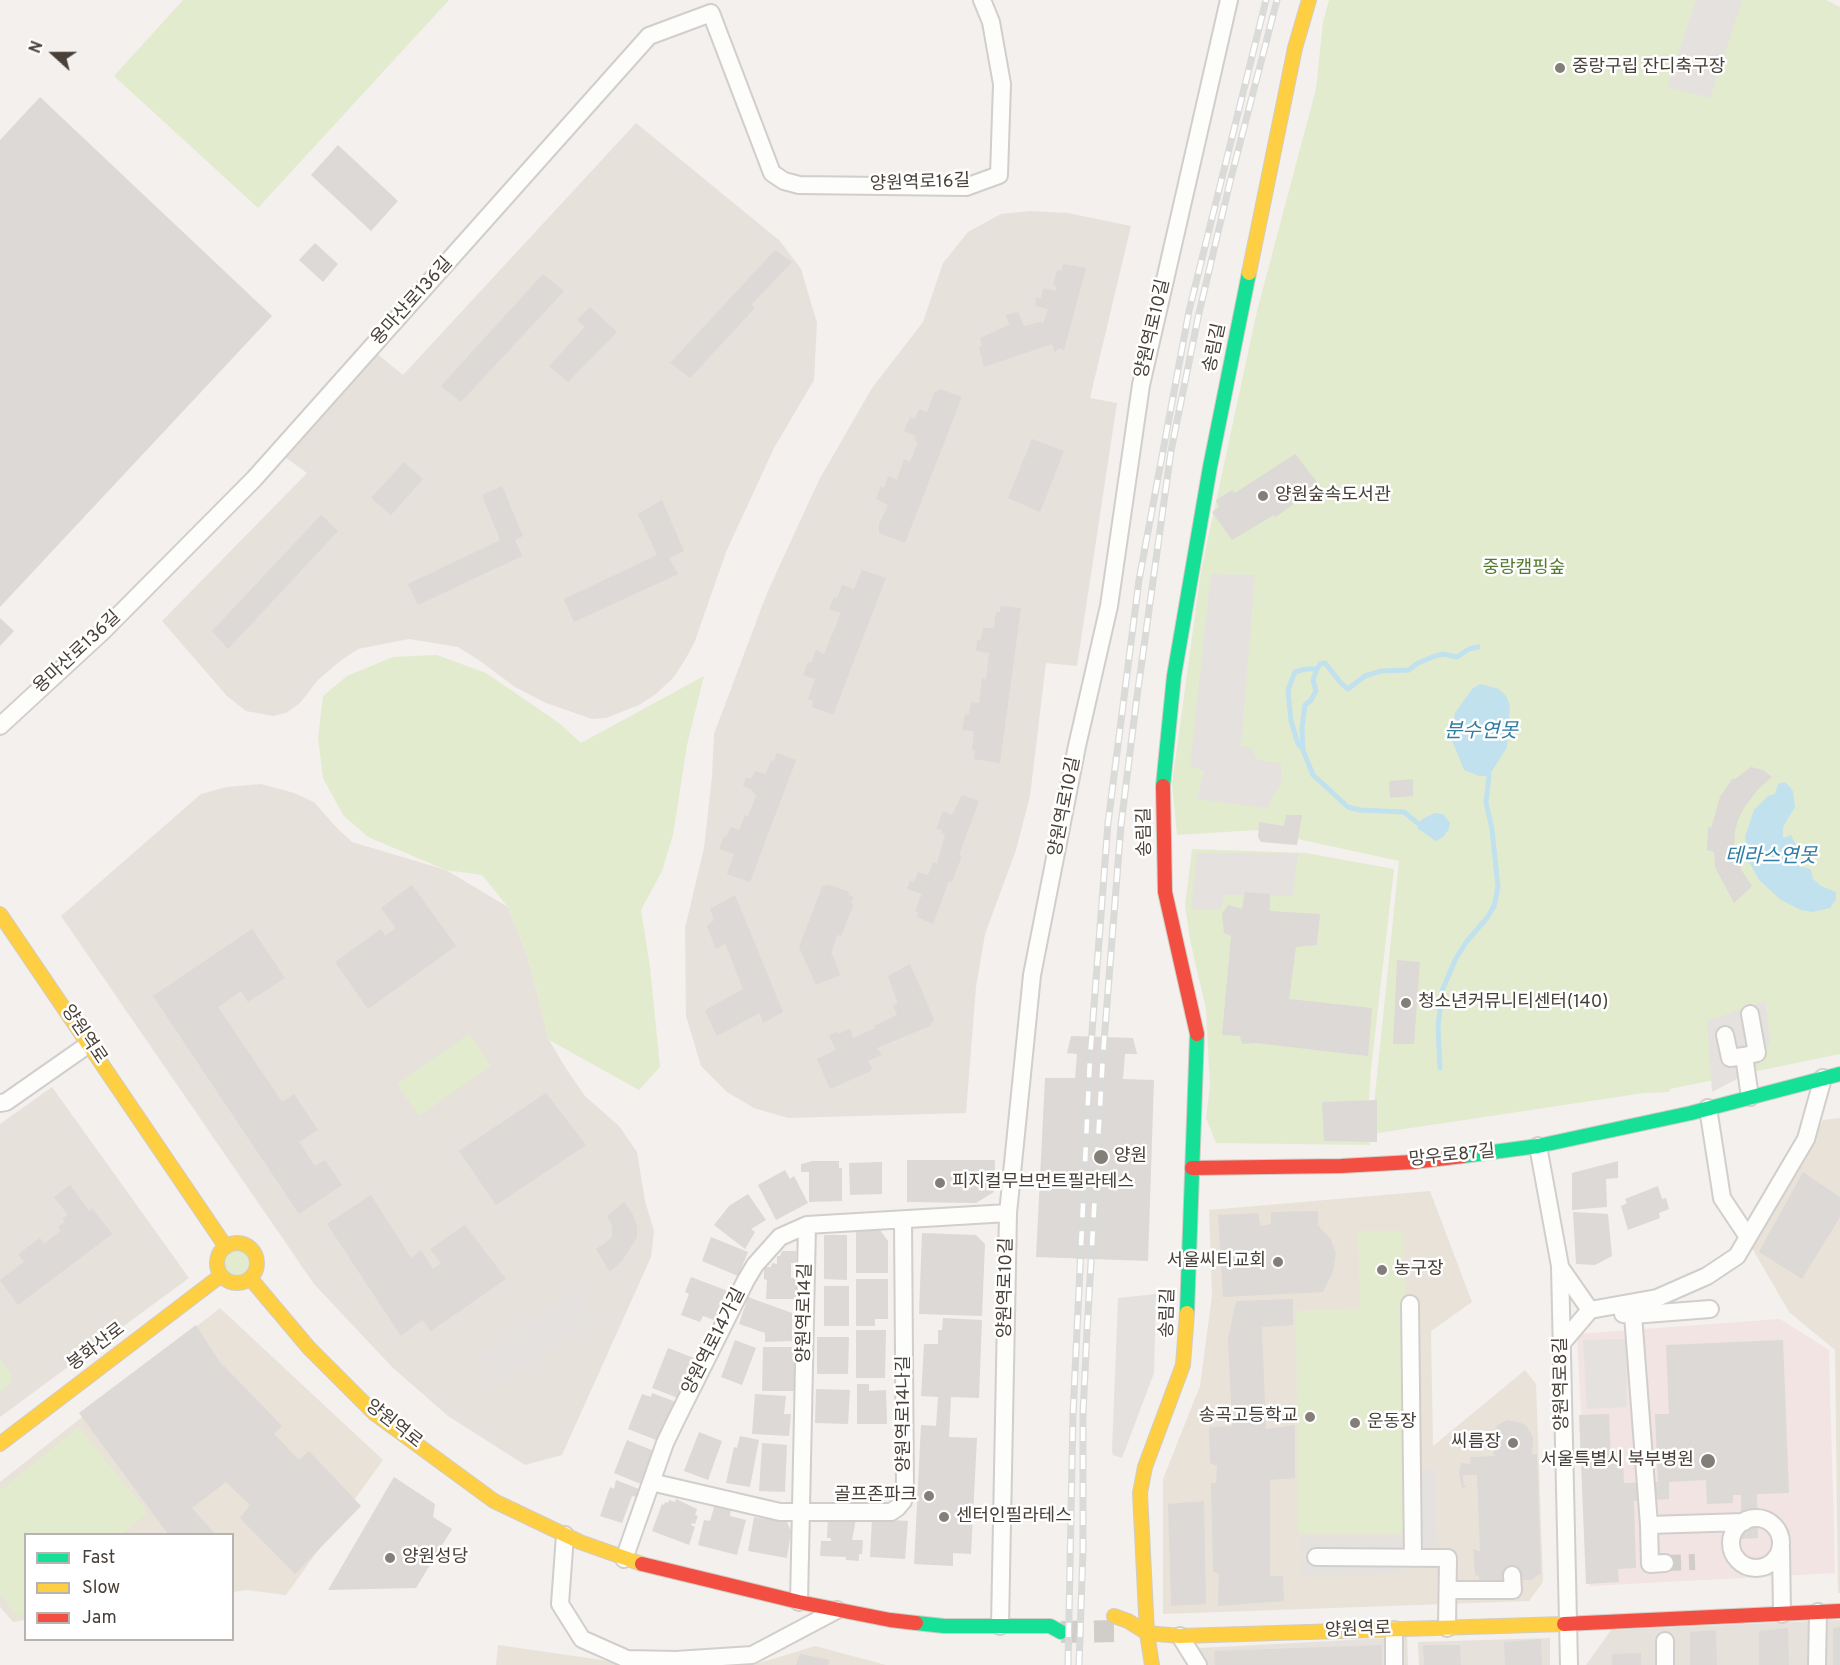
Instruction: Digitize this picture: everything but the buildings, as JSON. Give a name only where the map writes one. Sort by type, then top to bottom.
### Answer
[{"type":"street","name":"양원역로16길","points":[[772,172],[784,182],[799,185],[966,187],[999,175],[1002,84],[991,22],[981,0]]},
{"type":"street","name":"양원역로10길","points":[[1000,1626],[1008,1213],[1032,975],[1077,746],[1109,606],[1141,385],[1229,0]]},
{"type":"street","name":"송림길","points":[[1152,1665],[1147,1634],[1140,1493],[1152,1445],[1183,1365],[1186,1343],[1197,1030],[1165,892],[1163,782],[1174,676],[1210,467],[1295,48],[1309,0]]},
{"type":"street","name":"용마산로136길","points":[[0,726],[102,632],[254,479],[649,36],[708,7],[772,172]]},
{"type":"street","name":"양원역로","points":[[0,914],[226,1246]]},
{"type":"street","points":[[1725,1035],[1730,1058],[1756,1053],[1750,1014]]},
{"type":"street","points":[[0,1103],[6,1102],[89,1044]]},
{"type":"street","points":[[1744,1056],[1750,1097]]},
{"type":"street","name":"망우로87길","points":[[1192,1168],[1341,1166],[1413,1162],[1494,1153],[1538,1146],[1708,1108],[1840,1074]]},
{"type":"street","points":[[1562,1343],[1590,1310],[1657,1298],[1707,1276],[1737,1256],[1806,1139],[1823,1078]]},
{"type":"street","points":[[1708,1108],[1722,1198],[1748,1237]]},
{"type":"street","name":"양원역로8길","points":[[1538,1146],[1560,1266],[1569,1624]]},
{"type":"street","points":[[807,1225],[1008,1213]]},
{"type":"street","name":"양원역로14나길","points":[[801,1511],[891,1512],[903,1501],[906,1493],[903,1220]]},
{"type":"street","name":"양원역로14가길","points":[[624,1559],[676,1420],[755,1265],[780,1237],[807,1225]]},
{"type":"street","name":"양원역로14길","points":[[800,1602],[807,1225]]},
{"type":"street","points":[[245,1245],[254,1254],[256,1267],[250,1278],[238,1283],[218,1277],[217,1263],[221,1251],[226,1246],[245,1245]]},
{"type":"street","points":[[1560,1266],[1590,1310],[1634,1315],[1710,1309]]},
{"type":"street","name":"봉화산로","points":[[0,1443],[166,1319],[218,1277]]},
{"type":"street","name":"양원역로","points":[[250,1278],[309,1348],[374,1413],[494,1502],[565,1535],[655,1569],[890,1620],[944,1626],[1057,1625]]},
{"type":"street","points":[[1410,1304],[1413,1558]]},
{"type":"street","points":[[1634,1315],[1650,1564],[1665,1563]]},
{"type":"street","points":[[651,1482],[765,1510],[801,1511]]},
{"type":"street","points":[[1649,1525],[1744,1522],[1760,1518],[1768,1521],[1779,1533],[1781,1542],[1782,1614]]},
{"type":"street","points":[[1744,1522],[1738,1527],[1731,1541],[1735,1556],[1747,1566],[1763,1567],[1771,1564],[1777,1557],[1781,1542]]},
{"type":"street","points":[[565,1535],[560,1604],[582,1639],[627,1659],[676,1660],[752,1655],[837,1610]]},
{"type":"street","points":[[1316,1557],[1448,1558],[1447,1628]]},
{"type":"street","points":[[1448,1590],[1513,1590],[1512,1575]]},
{"type":"street","name":"양원역로","points":[[1147,1634],[1180,1636],[1394,1630],[1840,1611]]},
{"type":"street","points":[[1817,1665],[1818,1612]]},
{"type":"street","points":[[1114,1616],[1126,1619],[1147,1634]]},
{"type":"street","points":[[1569,1624],[1569,1665]]},
{"type":"street","points":[[1114,1631],[1134,1626]]},
{"type":"street","points":[[1394,1630],[1394,1665]]},
{"type":"street","points":[[1180,1636],[1198,1665]]},
{"type":"street","points":[[1665,1641],[1665,1665]]},
{"type":"shaded area","points":[[1696,0],[1742,0],[1710,98],[1667,87]]},
{"type":"shaded area","points":[[636,123],[780,241],[801,269],[817,323],[814,380],[774,448],[726,552],[695,641],[685,660],[673,678],[656,694],[639,705],[606,718],[592,719],[546,703],[515,687],[458,647],[409,639],[358,649],[318,680],[300,703],[286,713],[273,716],[246,711],[227,696],[162,621],[307,473],[278,452],[371,349],[403,375]]},
{"type":"shaded area","points":[[1030,211],[1068,213],[1131,226],[1090,398],[1117,403],[1077,666],[1046,663],[1030,796],[1016,850],[985,934],[976,987],[966,1113],[788,1118],[754,1108],[727,1092],[701,1066],[686,1016],[685,928],[704,848],[714,734],[767,593],[819,480],[872,388],[923,322],[943,263],[968,232],[1001,214]]},
{"type":"shaded area","points":[[1211,574],[1255,575],[1241,746],[1252,748],[1256,759],[1281,764],[1281,783],[1267,808],[1197,799],[1204,771],[1190,766]]},
{"type":"shaded area","points":[[261,784],[294,793],[314,802],[352,842],[446,870],[508,907],[527,955],[549,1040],[585,1096],[619,1126],[637,1152],[645,1201],[654,1231],[651,1257],[562,1455],[525,1465],[448,1416],[392,1367],[314,1284],[61,916],[201,794],[226,787]]},
{"type":"shaded area","points":[[1197,853],[1298,853],[1293,896],[1224,895],[1221,909],[1191,909]]},
{"type":"shaded area","points":[[1765,1001],[1770,1041],[1763,1056],[1754,1070],[1712,1092],[1707,1021]]},
{"type":"shaded area","points":[[52,1087],[189,1278],[0,1417],[0,1124]]},
{"type":"shaded area","points":[[1840,1118],[1840,1593],[1838,1593],[1835,1350],[1789,1312],[1752,1248],[1823,1120]]},
{"type":"shaded area","name":"송곡고등학교","points":[[1430,1191],[1472,1302],[1431,1331],[1433,1446],[1525,1370],[1536,1384],[1543,1582],[1529,1601],[1163,1614],[1163,1479],[1200,1386],[1212,1296],[1209,1210]]},
{"type":"shaded area","points":[[575,1289],[595,1318],[497,1387],[477,1359]]},
{"type":"shaded area","points":[[1156,1294],[1154,1373],[1122,1458],[1113,1455],[1112,1451],[1118,1298]]},
{"type":"shaded area","points":[[220,1308],[383,1460],[286,1595],[247,1590],[234,1592],[234,1533],[24,1533],[24,1620],[13,1622],[0,1607],[0,1482]]},
{"type":"shaded area","name":"서울특별시 북부병원","points":[[1780,1319],[1829,1350],[1835,1573],[1590,1586],[1577,1334]]},
{"type":"shaded area","points":[[1626,1339],[1627,1407],[1587,1409],[1583,1340]]},
{"type":"shaded area","points":[[1435,1468],[1437,1552],[1421,1553],[1421,1469]]},
{"type":"shaded area","points":[[1301,1537],[1407,1537],[1407,1553],[1301,1553]]},
{"type":"shaded area","points":[[1301,1560],[1404,1562],[1404,1573],[1301,1576]]},
{"type":"shaded area","points":[[1840,1620],[1840,1665],[1586,1665],[1611,1630]]},
{"type":"shaded area","points":[[1407,1637],[1408,1665],[1189,1665],[1180,1649]]},
{"type":"shaded area","points":[[1550,1638],[1550,1665],[1419,1665],[1418,1642]]},
{"type":"shaded area","points":[[498,1645],[636,1665],[496,1665]]},
{"type":"shaded area","points":[[815,1646],[886,1665],[753,1665]]},
{"type":"green space","points":[[183,0],[449,0],[258,208],[114,76]]},
{"type":"green space","name":"중랑캠핑숲","points":[[1329,0],[1826,0],[1840,7],[1840,1054],[1670,1089],[1669,1092],[1644,1093],[1371,1134],[1399,861],[1257,830],[1177,835],[1172,784],[1201,571],[1257,311],[1316,89],[1323,22]]},
{"type":"green space","points":[[437,655],[486,673],[559,723],[581,743],[704,676],[687,745],[673,835],[662,871],[641,910],[650,967],[660,1067],[639,1090],[549,1040],[527,955],[508,907],[482,875],[446,870],[368,837],[343,815],[323,778],[318,738],[323,696],[347,676],[393,657]]},
{"type":"green space","points":[[1192,849],[1306,853],[1394,869],[1371,1069],[1368,1113],[1370,1145],[1216,1143],[1206,1118],[1210,1087],[1206,1009],[1190,940],[1185,906]]},
{"type":"green space","points":[[469,1034],[491,1066],[419,1116],[397,1084]]},
{"type":"green space","name":"운동장","points":[[1358,1231],[1403,1231],[1414,1534],[1298,1534],[1296,1311],[1360,1309]]},
{"type":"green space","points":[[237,1250],[246,1254],[250,1263],[246,1272],[237,1276],[228,1272],[224,1263],[228,1254]]},
{"type":"green space","points":[[0,1359],[12,1376],[9,1385],[0,1392]]},
{"type":"green space","points":[[79,1427],[148,1513],[123,1533],[24,1533],[24,1613],[19,1617],[0,1594],[0,1490]]},
{"type":"water","name":"분수연못","points":[[1480,684],[1499,689],[1506,696],[1510,705],[1507,747],[1489,776],[1479,776],[1464,770],[1451,738],[1455,713],[1472,689]]},
{"type":"water","name":"테라스연못","points":[[1785,782],[1793,791],[1795,807],[1783,827],[1783,838],[1791,835],[1796,845],[1794,859],[1800,867],[1811,870],[1813,879],[1821,886],[1836,892],[1836,899],[1830,908],[1813,912],[1801,910],[1781,900],[1759,880],[1748,860],[1745,837],[1754,810],[1768,796],[1775,794],[1778,784]]},
{"type":"water","points":[[1435,813],[1443,814],[1450,823],[1443,837],[1436,841],[1417,828],[1422,819]]},
{"type":"waterway","points":[[1424,828],[1404,812],[1360,810],[1348,807],[1313,775],[1303,750],[1302,728],[1305,705],[1316,691],[1313,680],[1320,664],[1325,663],[1348,689],[1365,676],[1381,671],[1409,670],[1418,663],[1435,656],[1443,654],[1457,657],[1469,649],[1478,647]]},
{"type":"waterway","points":[[1303,749],[1298,744],[1291,721],[1288,690],[1295,672],[1317,669]]},
{"type":"waterway","points":[[1440,1068],[1438,1027],[1442,991],[1456,958],[1494,906],[1498,887],[1492,829],[1486,803],[1489,776]]},
{"type":"tunnel","points":[[1665,1563],[1695,1562]]},
{"type":"tunnel","points":[[1061,1632],[1114,1631]]},
{"type":"railway","points":[[1068,1665],[1073,1414],[1090,1058],[1108,823],[1139,580],[1189,311],[1266,0]]},
{"type":"railway","points":[[1079,1665],[1083,1551],[1083,1414],[1087,1331],[1103,1055],[1121,825],[1171,451],[1199,313],[1277,0]]},
{"type":"traffic: fast","points":[[1163,786],[1174,676],[1210,467],[1249,273]]},
{"type":"traffic: fast","points":[[1187,1313],[1197,1034]]},
{"type":"traffic: fast","points":[[1463,1156],[1538,1146],[1691,1113],[1840,1074]]},
{"type":"traffic: fast","points":[[916,1623],[944,1626],[1050,1626],[1061,1632]]},
{"type":"traffic: slow","points":[[1249,273],[1295,48],[1309,0]]},
{"type":"traffic: slow","points":[[0,914],[226,1247]]},
{"type":"traffic: slow","points":[[237,1243],[251,1249],[257,1263],[251,1277],[237,1283],[223,1277],[217,1263],[223,1249],[237,1243]]},
{"type":"traffic: slow","points":[[250,1278],[309,1348],[374,1413],[494,1501],[580,1542],[642,1564]]},
{"type":"traffic: slow","points":[[0,1444],[215,1280]]},
{"type":"traffic: slow","points":[[1152,1665],[1147,1633],[1140,1493],[1145,1467],[1183,1365],[1187,1313]]},
{"type":"traffic: slow","points":[[1114,1616],[1128,1621],[1147,1633],[1180,1636],[1564,1624]]},
{"type":"traffic: jam","points":[[1163,786],[1165,892],[1197,1034]]},
{"type":"traffic: jam","points":[[1192,1168],[1341,1166],[1413,1162],[1463,1156]]},
{"type":"traffic: jam","points":[[642,1564],[799,1602],[916,1623]]},
{"type":"traffic: jam","points":[[1564,1624],[1840,1611]]},
{"type":"place","name":"중랑구립 잔디축구장","points":[[1560,68]]},
{"type":"place","name":"양원숲속도서관","points":[[1263,496]]},
{"type":"place","name":"청소년커뮤니티센터(140)","points":[[1406,1003]]},
{"type":"place","name":"양원","points":[[1101,1157]]},
{"type":"place","name":"피지컬무브먼트필라테스","points":[[940,1183]]},
{"type":"place","name":"서울씨티교회","points":[[1278,1262]]},
{"type":"place","name":"농구장","points":[[1382,1270]]},
{"type":"place","name":"송곡고등학교","points":[[1310,1417]]},
{"type":"place","name":"운동장","points":[[1355,1423]]},
{"type":"place","name":"씨름장","points":[[1513,1443]]},
{"type":"place","name":"서울특별시 북부병원","points":[[1708,1461]]},
{"type":"place","name":"골프존파크","points":[[929,1496]]},
{"type":"place","name":"센터인필라테스","points":[[944,1517]]},
{"type":"place","name":"양원성당","points":[[390,1558]]}]
